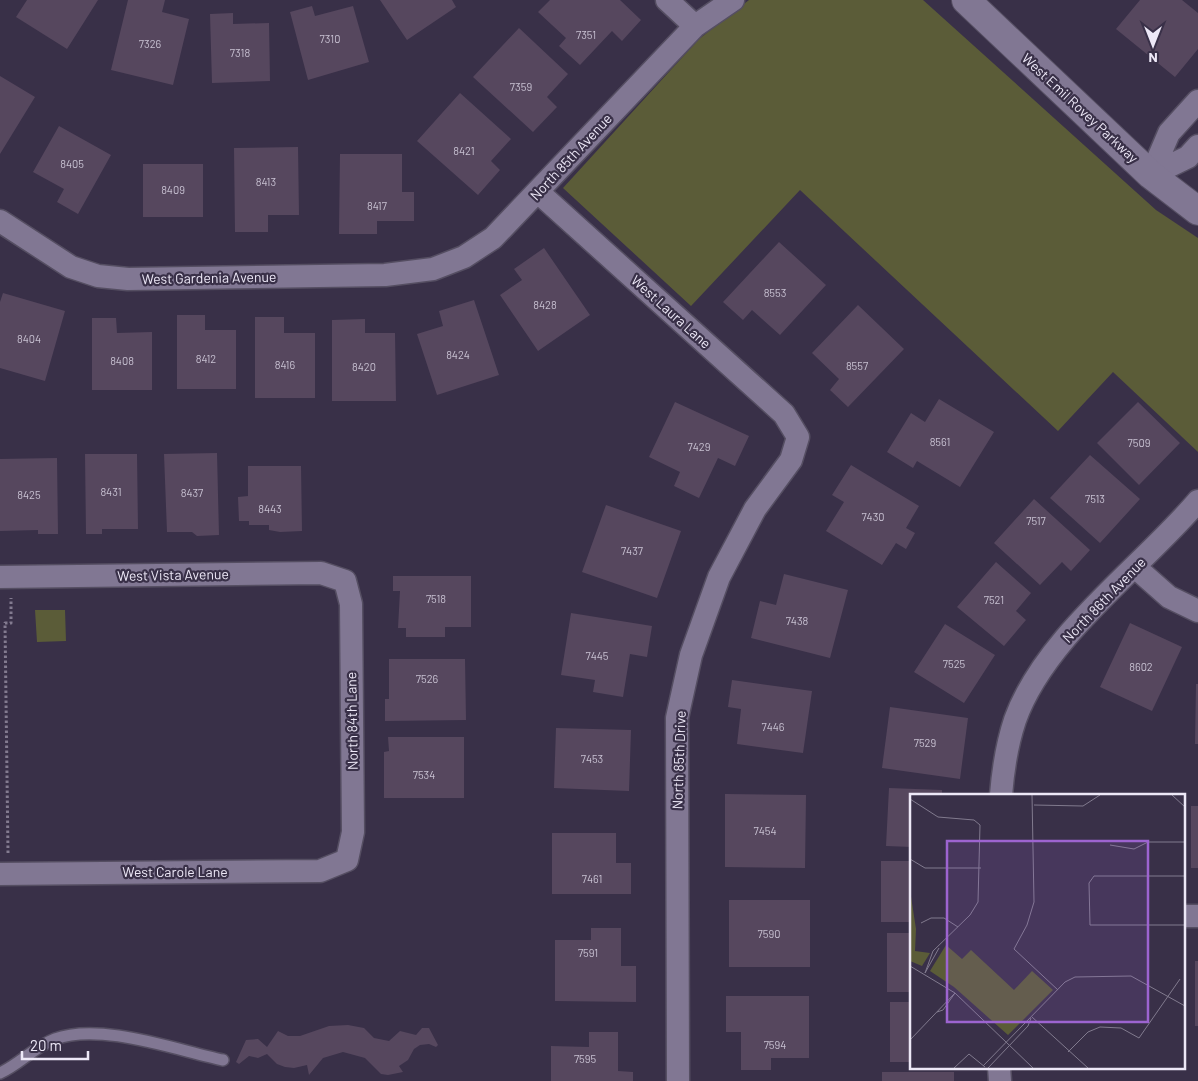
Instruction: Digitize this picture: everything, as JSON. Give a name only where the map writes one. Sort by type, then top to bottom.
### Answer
[{"type":"street","points":[[667,0],[695,26]]},
{"type":"street","name":"North 85th Avenue","points":[[695,26],[706,0]]},
{"type":"street","name":"North 85th Avenue","points":[[434,269],[464,257],[493,238],[695,26],[733,0]]},
{"type":"street","name":"West Emil Rovey Parkway","points":[[966,0],[1151,175],[1198,211]]},
{"type":"street","points":[[1151,175],[1169,133],[1198,101]]},
{"type":"street","points":[[1151,175],[1188,157],[1198,146]]},
{"type":"street","name":"West Laura Lane","points":[[538,192],[784,414],[798,437]]},
{"type":"street","name":"West Gardenia Avenue","points":[[0,220],[71,267],[98,276],[128,279],[386,275],[434,269]]},
{"type":"street","name":"North 85th Drive","points":[[678,1081],[677,718],[691,655],[719,577],[755,509],[791,460],[798,437]]},
{"type":"street","name":"North 86th Avenue","points":[[1001,794],[1003,769],[1015,720],[1030,690],[1064,639],[1198,502]]},
{"type":"street","points":[[1135,567],[1169,597],[1198,611]]},
{"type":"street","name":"West Vista Avenue","points":[[5,577],[321,573],[345,581]]},
{"type":"street","name":"North 84th Lane","points":[[345,581],[351,604],[353,832],[347,860]]},
{"type":"street","name":"West Carole Lane","points":[[4,874],[320,871],[347,860]]},
{"type":"street","points":[[1000,1068],[1000,1081]]},
{"type":"lane","points":[[0,1073],[31,1052],[55,1039],[78,1032],[118,1035],[223,1060]]},
{"type":"path","points":[[4,874],[5,623],[11,623],[5,577]]},
{"type":"green space","points":[[749,0],[923,0],[1156,210],[1198,238],[1198,452],[1113,372],[1058,431],[800,190],[691,306],[563,188],[699,39]]},
{"type":"green space","points":[[35,610],[65,610],[66,641],[37,642]]},
{"type":"building","points":[[27,0],[98,0],[67,49],[16,17]]},
{"type":"building","points":[[128,0],[165,0],[162,12],[189,19],[173,85],[111,70]]},
{"type":"building","points":[[380,0],[452,0],[456,7],[407,40]]},
{"type":"building","points":[[550,0],[620,0],[641,20],[622,41],[612,31],[580,65],[559,46],[566,38],[538,12]]},
{"type":"building","points":[[1140,0],[1182,0],[1198,13],[1198,49],[1175,77],[1116,29]]},
{"type":"building","points":[[312,6],[315,16],[353,6],[369,62],[308,80],[290,12]]},
{"type":"building","points":[[233,13],[233,24],[269,23],[270,81],[212,83],[210,14]]},
{"type":"building","points":[[519,28],[568,74],[547,97],[557,107],[533,132],[473,77]]},
{"type":"building","points":[[0,76],[35,97],[0,154]]},
{"type":"building","points":[[460,93],[511,139],[491,161],[500,170],[478,195],[417,141]]},
{"type":"building","points":[[59,126],[111,155],[78,214],[57,202],[64,189],[33,172]]},
{"type":"building","points":[[298,147],[299,215],[268,215],[268,232],[235,232],[234,148]]},
{"type":"building","points":[[340,154],[402,154],[402,192],[414,192],[414,221],[377,221],[377,234],[339,234]]},
{"type":"building","points":[[143,164],[203,164],[203,217],[143,217]]},
{"type":"building","points":[[779,242],[826,285],[780,335],[752,310],[743,320],[723,302]]},
{"type":"building","points":[[544,248],[590,315],[538,351],[500,295],[522,280],[514,269]]},
{"type":"building","points":[[3,293],[65,311],[45,381],[0,368],[0,302]]},
{"type":"building","points":[[474,300],[499,375],[437,395],[417,334],[443,326],[439,311]]},
{"type":"building","points":[[858,305],[904,349],[848,407],[830,390],[839,379],[812,353]]},
{"type":"building","points":[[177,315],[205,315],[205,330],[236,330],[236,389],[177,389]]},
{"type":"building","points":[[255,317],[284,317],[284,333],[315,333],[315,398],[255,398]]},
{"type":"building","points":[[92,318],[116,318],[117,333],[152,332],[152,390],[92,390]]},
{"type":"building","points":[[365,319],[365,333],[395,333],[396,401],[332,401],[332,320]]},
{"type":"building","points":[[939,399],[994,432],[960,487],[917,461],[913,468],[887,452],[911,413],[925,422]]},
{"type":"building","points":[[675,402],[749,436],[735,466],[718,458],[699,498],[674,486],[680,472],[649,457]]},
{"type":"building","points":[[1138,402],[1180,443],[1139,485],[1097,443]]},
{"type":"building","points":[[217,453],[219,535],[197,536],[192,532],[167,532],[164,454]]},
{"type":"building","points":[[85,454],[137,454],[138,529],[102,529],[102,534],[86,534]]},
{"type":"building","points":[[1090,455],[1140,499],[1100,543],[1050,498]]},
{"type":"building","points":[[57,458],[58,534],[38,534],[38,530],[0,531],[0,459]]},
{"type":"building","points":[[851,465],[919,506],[906,528],[915,533],[906,549],[896,543],[882,565],[826,531],[844,502],[832,495]]},
{"type":"building","points":[[248,466],[301,466],[302,531],[280,532],[269,530],[269,525],[249,525],[249,521],[239,521],[238,497],[248,496]]},
{"type":"building","points":[[1034,499],[1090,550],[1071,571],[1062,562],[1040,585],[994,543]]},
{"type":"building","points":[[606,505],[681,531],[657,598],[582,572]]},
{"type":"building","points":[[996,562],[1031,593],[1016,611],[1026,620],[1004,646],[957,607]]},
{"type":"building","points":[[784,574],[848,590],[830,658],[751,638],[760,601],[776,605]]},
{"type":"building","points":[[393,576],[471,576],[471,627],[445,627],[445,637],[406,637],[406,628],[398,628],[400,591],[393,591]]},
{"type":"building","points":[[571,613],[652,626],[647,657],[630,654],[623,697],[593,692],[595,680],[561,675]]},
{"type":"building","points":[[1130,623],[1182,647],[1152,711],[1100,687]]},
{"type":"building","points":[[945,624],[995,655],[964,703],[914,672]]},
{"type":"building","points":[[389,659],[465,659],[466,720],[385,721],[385,699],[389,699]]},
{"type":"building","points":[[732,680],[812,691],[803,753],[737,744],[741,709],[728,707]]},
{"type":"building","points":[[1196,684],[1198,684],[1198,744],[1195,744]]},
{"type":"building","points":[[890,707],[968,718],[960,779],[882,768]]},
{"type":"building","points":[[556,728],[631,730],[629,791],[554,788]]},
{"type":"building","points":[[388,737],[464,737],[464,798],[384,798],[384,752],[389,751]]},
{"type":"building","points":[[889,788],[942,790],[942,794],[910,794],[910,847],[886,846]]},
{"type":"building","points":[[725,794],[806,795],[805,868],[725,867]]},
{"type":"building","points":[[1191,806],[1198,806],[1198,868],[1191,868]]},
{"type":"building","points":[[552,833],[616,833],[616,863],[631,863],[631,894],[552,894]]},
{"type":"building","points":[[881,861],[910,861],[910,922],[881,922]]},
{"type":"building","points":[[729,900],[810,900],[810,967],[729,967]]},
{"type":"building","points":[[591,928],[621,928],[621,966],[636,966],[636,1002],[555,1001],[555,940],[591,940]]},
{"type":"building","points":[[887,933],[910,933],[910,992],[887,992]]},
{"type":"building","points":[[1195,961],[1198,961],[1198,1026],[1195,1026]]},
{"type":"building","points":[[726,996],[809,996],[809,1058],[771,1058],[771,1070],[741,1070],[741,1032],[726,1032]]},
{"type":"building","points":[[890,1002],[910,1002],[910,1062],[890,1062]]},
{"type":"building","points":[[348,1025],[364,1028],[374,1038],[389,1041],[400,1031],[416,1035],[422,1028],[429,1028],[438,1045],[436,1047],[429,1044],[420,1045],[414,1049],[408,1060],[399,1066],[403,1072],[388,1075],[381,1074],[365,1058],[343,1052],[323,1058],[309,1075],[307,1065],[294,1068],[285,1067],[277,1064],[267,1054],[258,1058],[249,1056],[239,1064],[236,1062],[246,1040],[258,1039],[267,1047],[278,1031],[288,1036],[300,1036],[329,1026]]},
{"type":"building","points":[[589,1032],[618,1032],[618,1071],[633,1072],[633,1081],[551,1081],[551,1046],[589,1047]]},
{"type":"building","points":[[882,1072],[954,1072],[954,1081],[882,1081]]}]
